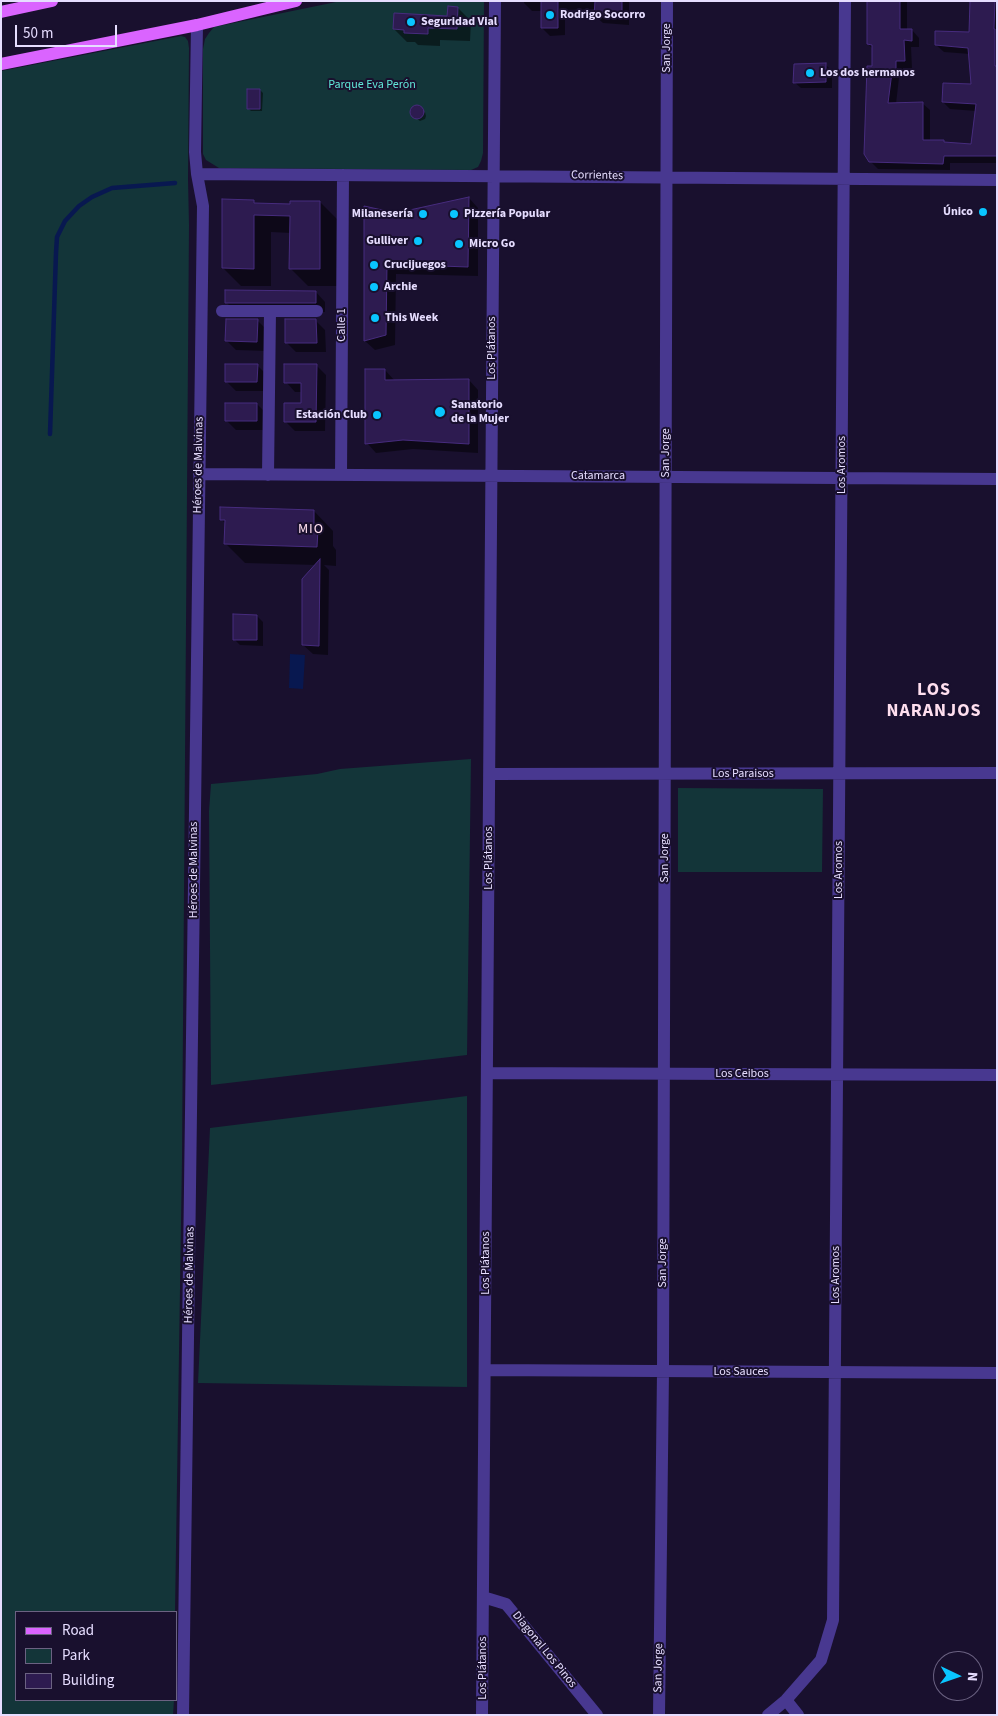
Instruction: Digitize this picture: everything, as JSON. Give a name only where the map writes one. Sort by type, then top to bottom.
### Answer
[{"type":"main road","points":[[1,12],[52,1]]},
{"type":"main road","points":[[1,64],[197,25],[296,1]]},
{"type":"street","name":"Los Plátanos","points":[[482,1715],[495,1]]},
{"type":"street","name":"San Jorge","points":[[659,1715],[663,1371],[667,1]]},
{"type":"street","name":"Los Aromos","points":[[768,1715],[786,1700],[821,1660],[833,1620],[845,1]]},
{"type":"street","name":"Héroes de Malvinas","points":[[183,1715],[203,206],[197,174],[196,152],[197,25]]},
{"type":"street","name":"Corrientes","points":[[197,174],[997,180]]},
{"type":"street","name":"Calle 1","points":[[341,475],[343,175]]},
{"type":"street","points":[[222,311],[317,311]]},
{"type":"street","points":[[268,475],[270,311]]},
{"type":"street","name":"Catamarca","points":[[199,474],[997,479]]},
{"type":"street","name":"Los Paraisos","points":[[490,774],[997,773]]},
{"type":"street","name":"Los Ceibos","points":[[487,1073],[997,1075]]},
{"type":"street","name":"Los Sauces","points":[[485,1370],[997,1373]]},
{"type":"street","name":"Diagonal Los Pinos","points":[[483,1597],[506,1604],[597,1715]]},
{"type":"street","points":[[786,1700],[798,1715]]},
{"type":"green space","name":"Parque Eva Perón","points":[[341,1],[484,1],[483,153],[478,167],[471,170],[219,168],[206,160],[203,154],[203,49],[205,39],[214,27]]},
{"type":"green space","points":[[181,36],[185,37],[188,41],[189,48],[182,1159],[175,1611],[15,1611],[15,1701],[174,1701],[173,1715],[1,1715],[1,71]]},
{"type":"green space","points":[[471,759],[467,1055],[211,1085],[209,811],[211,784],[317,774],[340,769]]},
{"type":"green space","points":[[678,788],[823,789],[822,872],[678,872]]},
{"type":"green space","points":[[467,1096],[467,1387],[198,1383],[210,1128]]},
{"type":"shaded area","points":[[290,654],[305,655],[303,689],[289,688]]},
{"type":"building","name":"Rodrigo Socorro","points":[[541,1],[558,1],[558,28],[541,28]]},
{"type":"building","points":[[595,1],[622,1],[622,18],[594,16]]},
{"type":"building","points":[[867,1],[900,1],[900,29],[912,29],[912,41],[904,40],[905,61],[896,61],[896,72],[892,72],[888,103],[923,102],[923,140],[944,140],[944,142],[971,144],[976,104],[942,102],[943,83],[971,84],[968,48],[935,45],[935,31],[969,32],[970,1],[995,1],[997,156],[944,156],[943,164],[869,162],[864,154],[867,66],[872,66],[872,45],[867,44]]},
{"type":"building","points":[[448,6],[458,7],[457,29],[428,28],[428,34],[404,33],[404,30],[393,29],[394,13],[447,16]]},
{"type":"building","name":"Los dos hermanos","points":[[826,63],[826,82],[793,83],[794,64]]},
{"type":"building","points":[[247,89],[260,89],[260,109],[247,109]]},
{"type":"building","points":[[417,105],[422,107],[424,112],[422,117],[417,119],[412,117],[410,112],[412,107]]},
{"type":"building","points":[[469,197],[468,267],[387,264],[386,335],[364,341],[364,206],[396,213]]},
{"type":"building","points":[[222,199],[254,200],[254,203],[290,204],[290,201],[320,201],[320,269],[289,269],[290,216],[254,215],[254,269],[222,268]]},
{"type":"building","points":[[225,290],[316,291],[316,303],[225,303]]},
{"type":"building","points":[[226,319],[258,319],[257,342],[225,341]]},
{"type":"building","points":[[285,319],[316,319],[317,343],[285,343]]},
{"type":"building","points":[[225,364],[258,364],[257,382],[225,382]]},
{"type":"building","points":[[284,364],[317,364],[316,422],[284,422],[284,403],[301,403],[301,383],[284,383]]},
{"type":"building","points":[[365,369],[385,369],[385,380],[469,379],[469,444],[403,440],[365,444]]},
{"type":"building","points":[[225,403],[257,403],[257,421],[225,421]]},
{"type":"building","points":[[220,507],[314,510],[314,529],[318,529],[317,547],[224,544],[225,520],[220,520]]},
{"type":"building","points":[[320,559],[319,646],[302,645],[302,579]]},
{"type":"building","points":[[233,614],[257,615],[257,640],[233,640]]},
{"type":"waterway","points":[[50,434],[57,237],[65,221],[79,206],[92,197],[112,188],[175,183]]},
{"type":"place","name":"Rodrigo Socorro","points":[[550,15]]},
{"type":"place","name":"Seguridad Vial","points":[[411,22]]},
{"type":"place","name":"Los dos hermanos","points":[[810,73]]},
{"type":"place","name":"Único","points":[[983,212]]},
{"type":"place","name":"Milanesería","points":[[423,214]]},
{"type":"place","name":"Pizzería Popular","points":[[454,214]]},
{"type":"place","name":"Gulliver","points":[[418,241]]},
{"type":"place","name":"Micro Go","points":[[459,244]]},
{"type":"place","name":"Crucijuegos","points":[[374,265]]},
{"type":"place","name":"Archie","points":[[374,287]]},
{"type":"place","name":"This Week","points":[[375,318]]},
{"type":"place","name":"Sanatorio de la Mujer","points":[[440,412]]},
{"type":"place","name":"Estación Club","points":[[377,415]]},
{"type":"district","name":"MIO","points":[[311,530]]},
{"type":"district","name":"LOS NARANJOS","points":[[934,701]]}]
